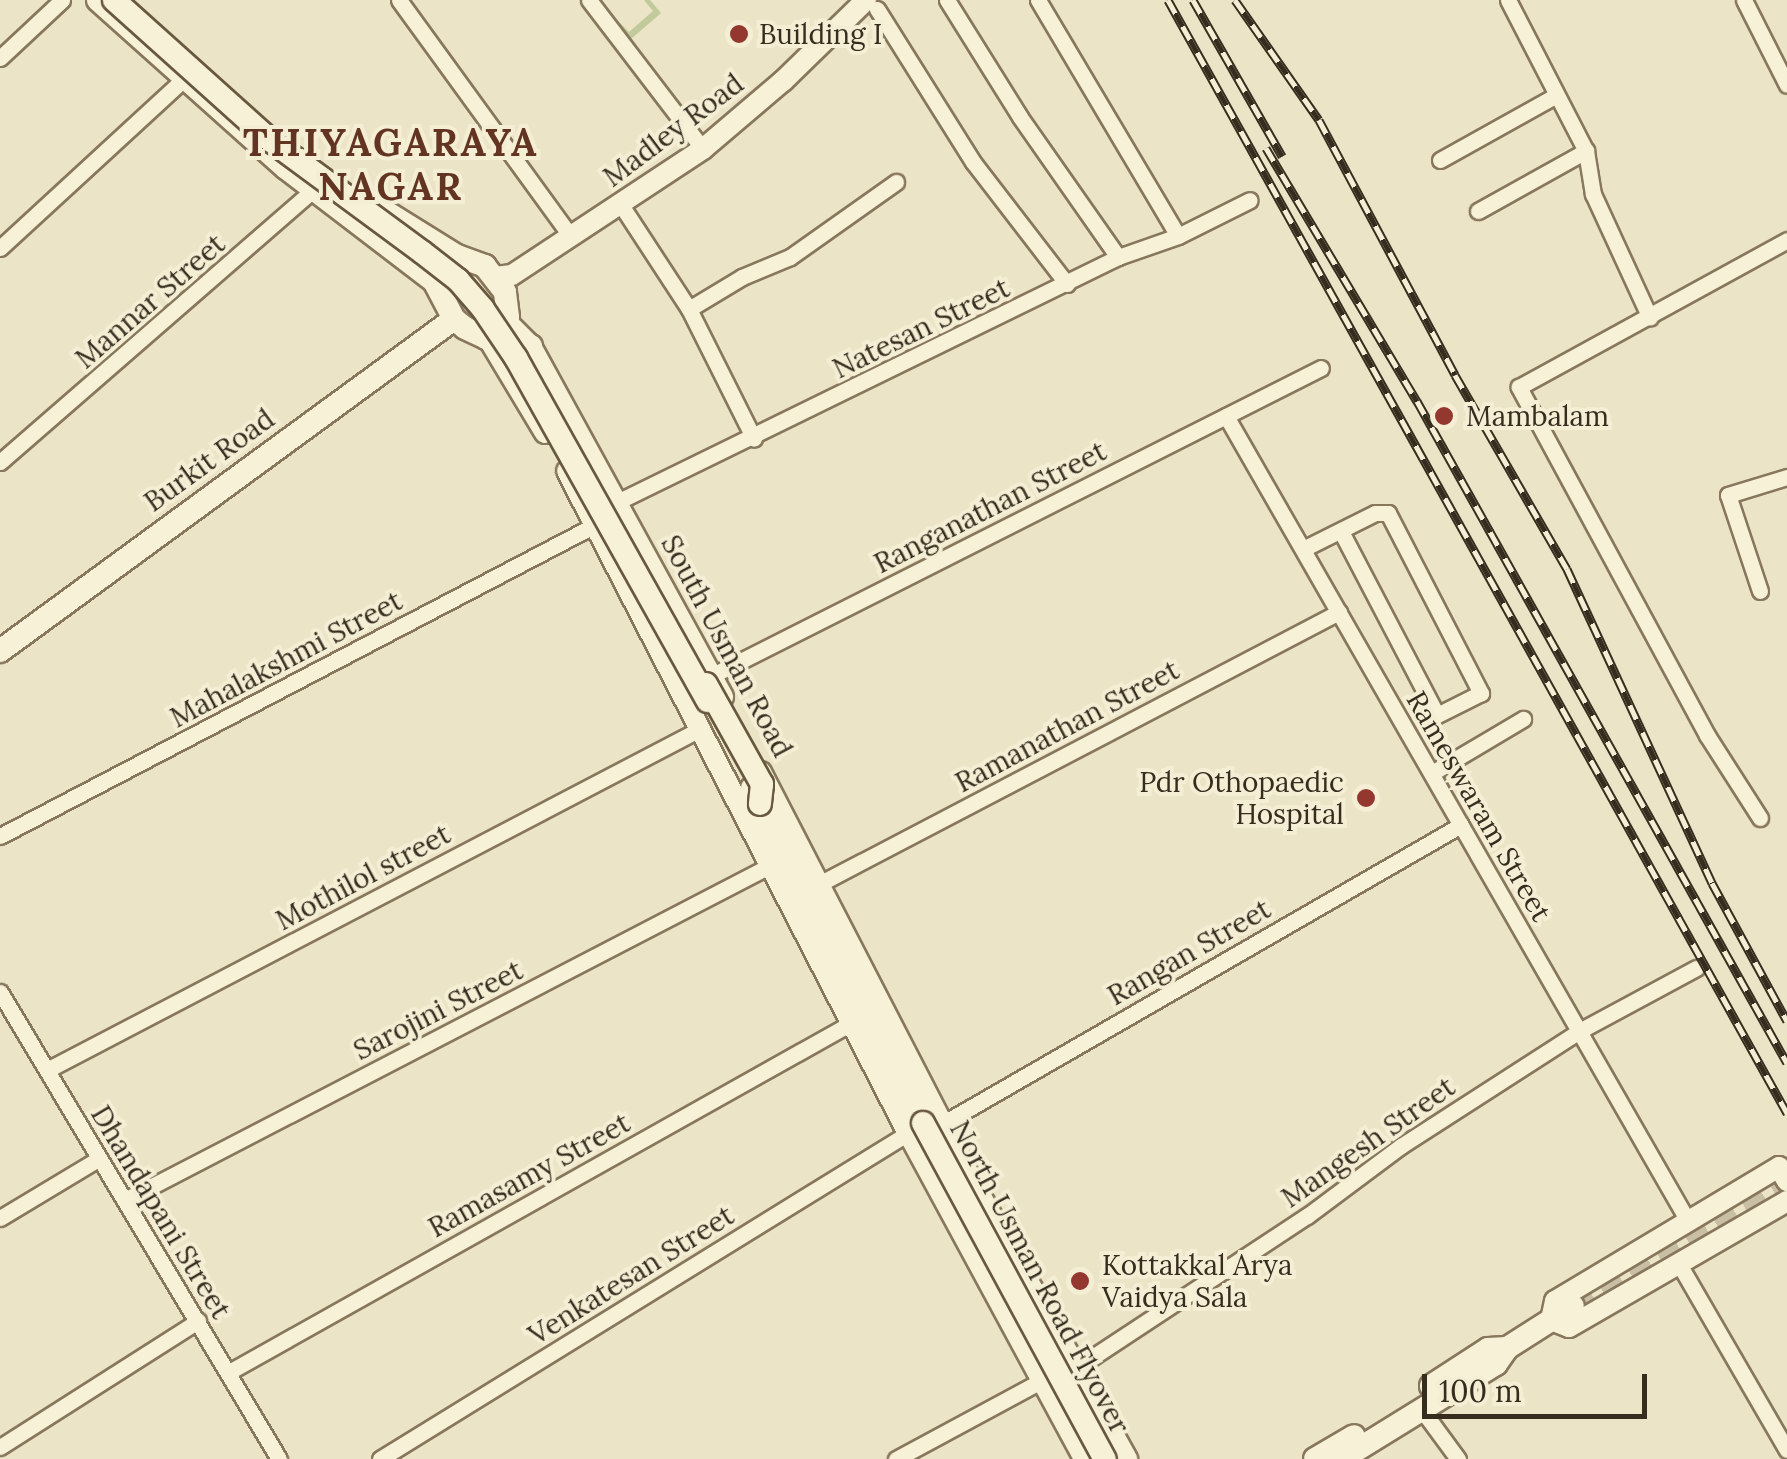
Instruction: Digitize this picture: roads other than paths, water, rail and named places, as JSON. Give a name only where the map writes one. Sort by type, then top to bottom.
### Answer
[{"type":"main road","name":"South Usman Road","points":[[98,0],[183,80],[322,182],[457,256],[478,261],[495,277]]},
{"type":"main road","name":"South Usman Road","points":[[114,0],[270,140],[458,280],[516,358],[689,667],[760,804]]},
{"type":"main road","name":"South Usman Road","points":[[124,0],[434,281],[454,318],[486,338]]},
{"type":"main road","points":[[434,281],[457,256]]},
{"type":"main road","points":[[486,338],[499,333],[508,323],[505,292],[495,277]]},
{"type":"main road","name":"Burkit Road","points":[[0,651],[454,318]]},
{"type":"main road","points":[[532,346],[528,356],[762,784],[760,804]]},
{"type":"main road","name":"North Usman Road Flyover","points":[[760,804],[924,1127],[1105,1459]]},
{"type":"main road","points":[[789,899],[798,904],[919,1139],[939,1152]]},
{"type":"main road","points":[[1332,1456],[1422,1410],[1496,1364],[1507,1348],[1572,1306]]},
{"type":"main road","points":[[1332,1456],[1488,1350],[1507,1348]]},
{"type":"street","points":[[0,58],[62,0]]},
{"type":"street","points":[[399,0],[570,235]]},
{"type":"street","points":[[588,0],[703,148]]},
{"type":"street","points":[[948,0],[1020,116],[1118,258]]},
{"type":"street","points":[[1038,0],[1178,236]]},
{"type":"street","points":[[1508,0],[1586,151],[1593,194],[1650,318]]},
{"type":"street","points":[[1744,0],[1787,85]]},
{"type":"street","points":[[871,4],[973,162],[1067,284]]},
{"type":"street","name":"Madley Road","points":[[495,277],[512,275],[703,148],[871,4]]},
{"type":"street","points":[[0,248],[183,80]]},
{"type":"street","points":[[1440,160],[1555,96]]},
{"type":"street","points":[[1478,211],[1586,151]]},
{"type":"street","name":"Mannar Street","points":[[0,462],[322,182]]},
{"type":"street","points":[[689,310],[742,277],[790,257],[896,182]]},
{"type":"street","name":"Natesan Street","points":[[615,503],[754,439],[1118,258],[1178,236],[1250,200]]},
{"type":"street","points":[[621,204],[689,310],[754,439]]},
{"type":"street","points":[[1760,818],[1707,735],[1519,386],[1787,240]]},
{"type":"street","name":"South Usman Road","points":[[508,323],[532,346],[712,676],[818,884],[1039,1379],[1084,1459]]},
{"type":"street","name":"South Usman Road","points":[[486,338],[500,351],[595,525],[853,1022],[1078,1370],[1127,1459]]},
{"type":"street","name":"Ranganathan Street","points":[[682,691],[1321,368]]},
{"type":"street","name":"Rameswaram Street","points":[[1226,416],[1688,1222]]},
{"type":"street","points":[[1760,590],[1728,494],[1787,477]]},
{"type":"street","points":[[1303,549],[1374,513],[1388,513],[1481,694],[1436,714],[1341,530]]},
{"type":"street","name":"Mahalakshmi Street","points":[[0,836],[595,525]]},
{"type":"street","name":"Ramanathan Street","points":[[818,884],[1339,612]]},
{"type":"street","points":[[1432,773],[1523,720]]},
{"type":"street","name":"Mothilol street","points":[[46,1070],[702,728]]},
{"type":"street","name":"Rangan Street","points":[[924,1127],[1461,825]]},
{"type":"street","name":"Sarojini Street","points":[[128,1199],[772,865]]},
{"type":"street","name":"Mangesh Street","points":[[1078,1370],[1307,1216],[1401,1146],[1581,1030],[1696,968]]},
{"type":"street","name":"Dhandapani Street","points":[[0,992],[98,1159],[128,1199],[279,1459]]},
{"type":"street","name":"Ramasamy Street","points":[[229,1372],[853,1022]]},
{"type":"street","name":"Venkatesan Street","points":[[380,1459],[924,1127]]},
{"type":"street","points":[[0,1218],[98,1159]]},
{"type":"street","points":[[1783,1174],[1688,1222],[1555,1301],[1551,1320],[1569,1326],[1787,1200]]},
{"type":"street","points":[[1679,1264],[1787,1450]]},
{"type":"street","points":[[0,1448],[198,1321]]},
{"type":"street","points":[[896,1459],[1039,1379],[1078,1370]]},
{"type":"street","points":[[1422,1410],[1458,1459]]},
{"type":"tunnel","points":[[1573,1306],[1787,1176]]},
{"type":"railway","points":[[1168,0],[1787,1113]]},
{"type":"railway","points":[[1193,0],[1282,156]]},
{"type":"railway","points":[[1235,0],[1319,120],[1455,375],[1567,569],[1712,883],[1787,1021]]},
{"type":"railway","points":[[1266,148],[1417,401],[1787,1063]]},
{"type":"place","name":"Building I","points":[[739,34]]},
{"type":"place","name":"Mambalam","points":[[1444,416]]},
{"type":"place","name":"Pdr Othopaedic Hospital","points":[[1366,798]]},
{"type":"place","name":"Kottakkal Arya Vaidya Sala","points":[[1080,1281]]},
{"type":"district","name":"THIYAGARAYA NAGAR","points":[[391,165]]}]
